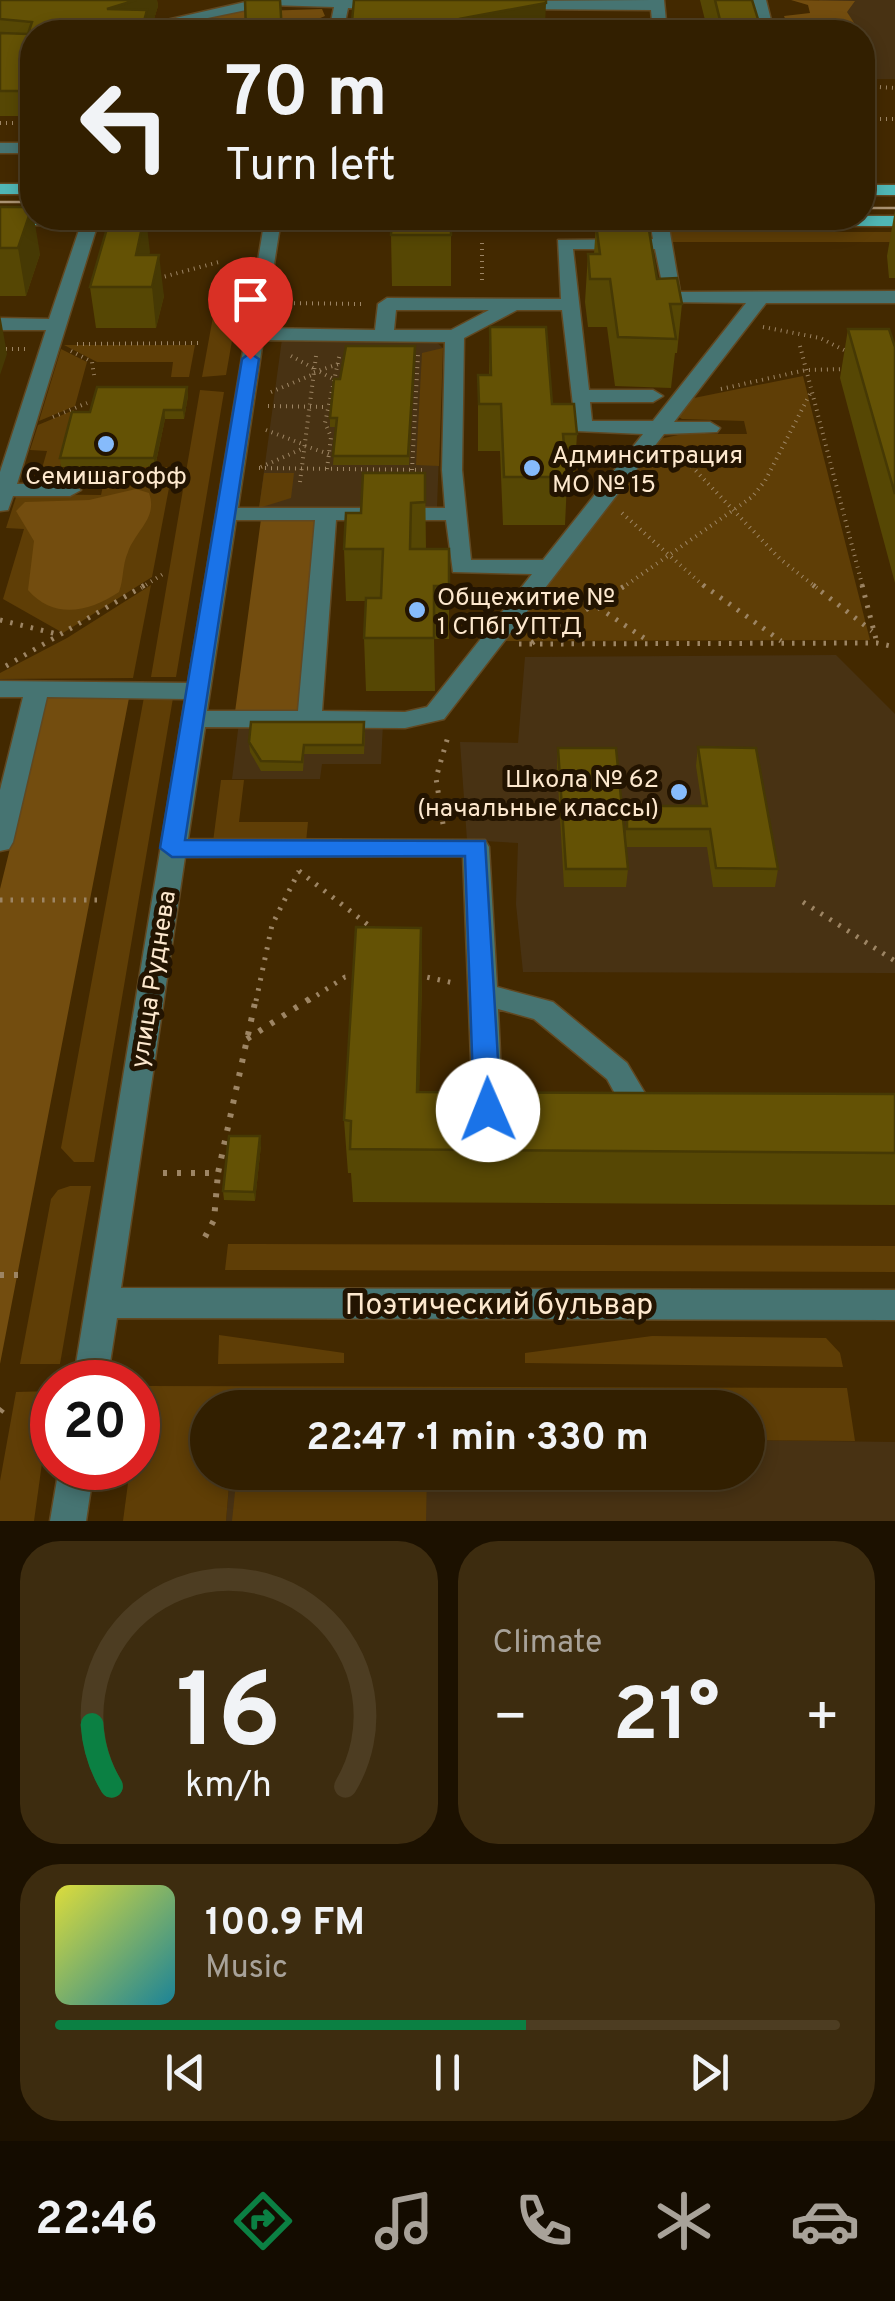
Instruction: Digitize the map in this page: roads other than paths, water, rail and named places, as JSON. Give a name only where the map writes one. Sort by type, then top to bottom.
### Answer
[{"type":"street","points":[[177,20],[262,2],[396,5]]},
{"type":"street","points":[[504,5],[657,3]]},
{"type":"street","points":[[70,490],[2,498],[87,230]]},
{"type":"street","name":"улица Руднева","points":[[93,1360],[270,230]]},
{"type":"street","points":[[660,230],[672,298],[895,297]]},
{"type":"street","points":[[662,244],[564,244],[583,427],[710,428]]},
{"type":"street","points":[[191,720],[405,720],[435,713],[760,298]]},
{"type":"street","points":[[384,335],[387,304],[573,305]]},
{"type":"street","points":[[254,334],[456,336],[513,304]]},
{"type":"street","points":[[0,324],[52,334]]},
{"type":"street","points":[[456,336],[452,470],[461,567],[546,574]]},
{"type":"street","points":[[581,396],[653,396]]},
{"type":"street","points":[[226,514],[459,514]]},
{"type":"street","points":[[310,720],[326,514]]},
{"type":"street","points":[[0,689],[196,691]]},
{"type":"street","points":[[0,842],[37,690]]},
{"type":"street","points":[[172,848],[299,860],[476,847],[488,1110],[526,1110]]},
{"type":"street","points":[[484,994],[543,1010],[617,1072],[640,1110],[602,1110]]},
{"type":"street","name":"Поэтический бульвар","points":[[102,1302],[895,1305]]},
{"type":"street","points":[[68,1521],[73,1490]]},
{"type":"tram line","points":[[0,202],[20,202]]},
{"type":"tram line","points":[[875,208],[895,208]]},
{"type":"place","name":"Семишагофф","points":[[106,444]]},
{"type":"place","name":"Админситрация МО № 15","points":[[532,468]]},
{"type":"place","name":"Общежитие № 1 СПбГУПТД","points":[[417,610]]},
{"type":"place","name":"Школа № 62 (начальные классы)","points":[[679,792]]}]
